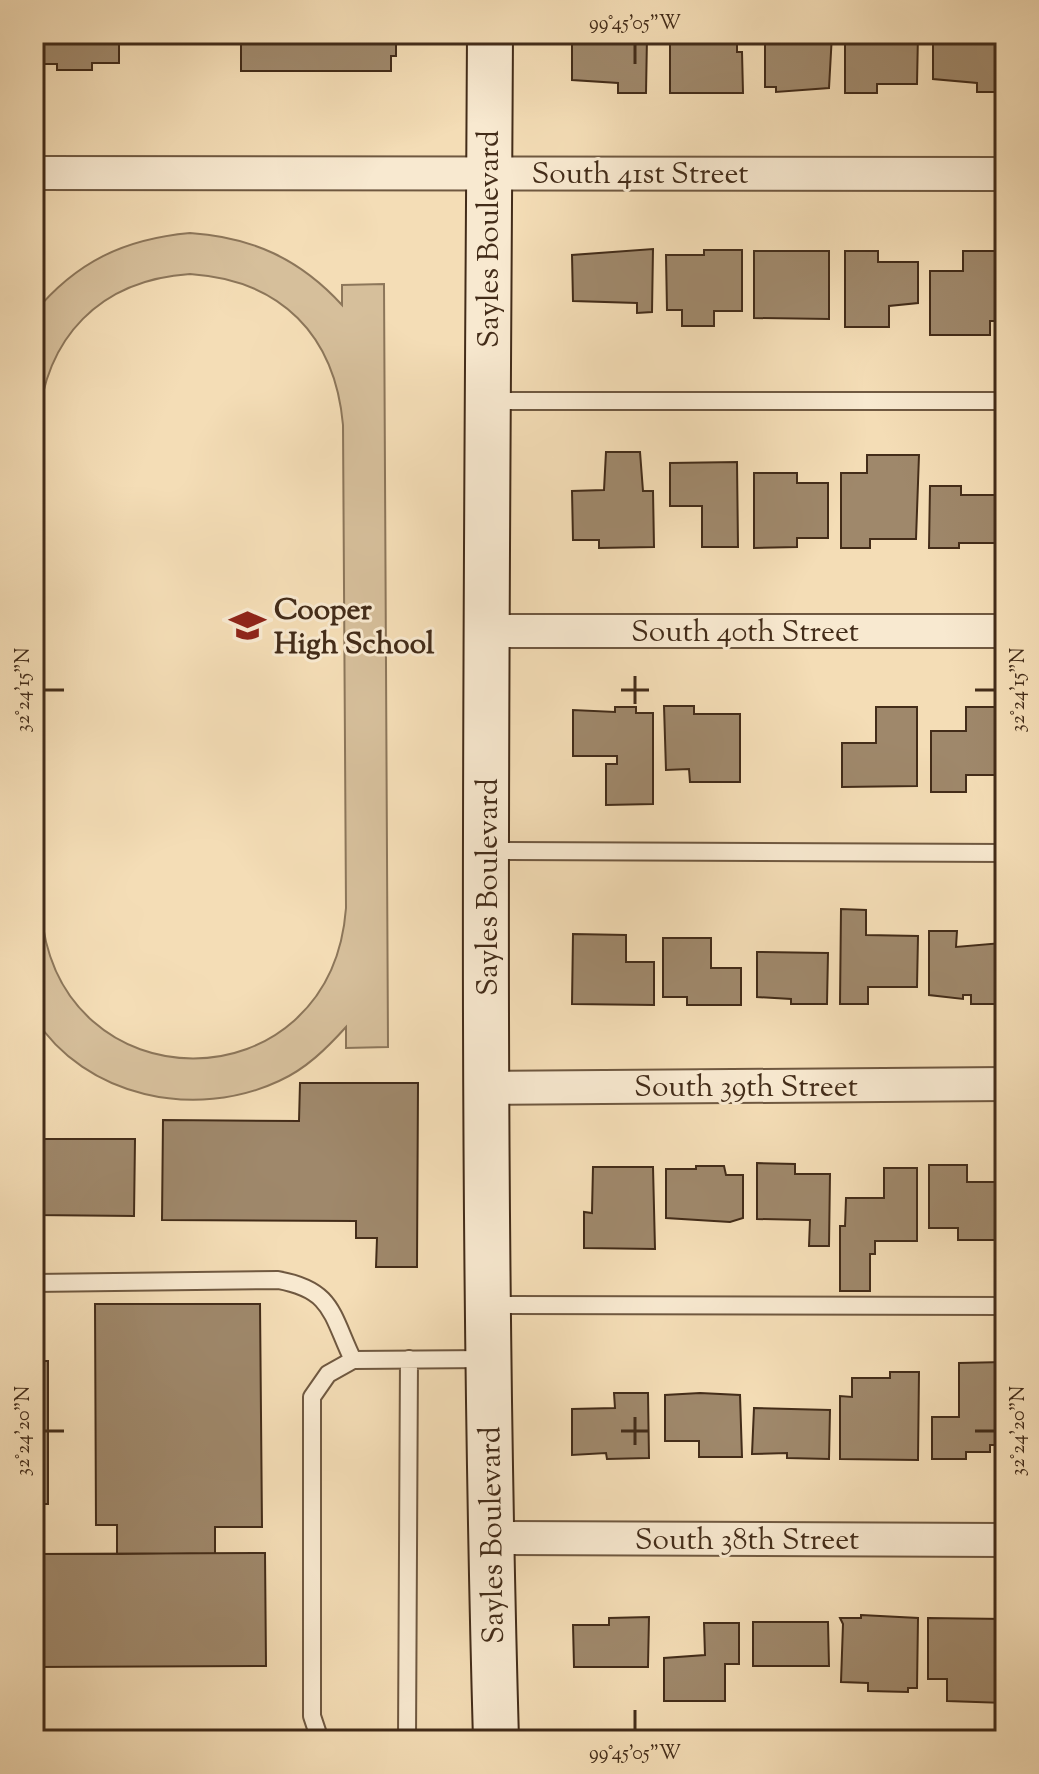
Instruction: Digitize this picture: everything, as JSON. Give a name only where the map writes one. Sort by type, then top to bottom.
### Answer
[{"type":"street","name":"Sayles Boulevard","points":[[490,34],[485,631],[490,1538],[496,1740]]},
{"type":"street","name":"South 41st Street","points":[[34,173],[1005,174]]},
{"type":"street","name":"South 40th Street","points":[[485,631],[1005,631]]},
{"type":"street","name":"South 39th Street","points":[[488,1088],[1005,1084]]},
{"type":"street","name":"South 38th Street","points":[[490,1538],[1005,1540]]},
{"type":"lane","points":[[487,401],[1005,401]]},
{"type":"lane","points":[[486,851],[1005,853]]},
{"type":"lane","points":[[34,1283],[278,1280],[303,1285],[323,1296],[353,1360]]},
{"type":"lane","points":[[489,1305],[1005,1306]]},
{"type":"lane","points":[[407,1740],[409,1359]]},
{"type":"lane","points":[[320,1740],[312,1716],[309,1426],[312,1397],[328,1374],[353,1360],[489,1359]]},
{"type":"shaded area","points":[[190,233],[213,235],[254,245],[292,263],[342,305],[342,285],[384,284],[388,1047],[346,1048],[346,1027],[316,1057],[289,1076],[247,1093],[213,1099],[178,1099],[144,1094],[112,1083],[82,1067],[56,1045],[34,1017],[34,313],[50,295],[84,267],[123,248]],"holes":[[[190,274],[251,287],[298,318],[329,364],[338,393],[343,425],[346,908],[329,974],[294,1021],[247,1049],[194,1058],[140,1049],[93,1021],[58,975],[41,909],[38,426],[43,394],[65,340],[104,301],[129,288],[158,279]]]},
{"type":"building","points":[[34,34],[119,34],[119,63],[92,63],[92,70],[57,70],[57,64],[34,64]]},
{"type":"building","points":[[229,34],[391,34],[391,39],[396,39],[396,56],[391,56],[391,71],[241,71],[241,35]]},
{"type":"building","points":[[641,34],[647,37],[646,93],[618,93],[618,83],[572,80],[572,35]]},
{"type":"building","points":[[670,34],[737,34],[737,52],[742,52],[743,93],[670,93]]},
{"type":"building","points":[[765,34],[832,34],[829,88],[776,92],[776,87],[765,87]]},
{"type":"building","points":[[845,34],[918,34],[917,84],[877,84],[877,93],[845,93]]},
{"type":"building","points":[[1005,34],[1005,92],[977,92],[977,83],[933,79],[933,36]]},
{"type":"building","points":[[653,249],[652,312],[637,313],[637,303],[573,301],[572,255]]},
{"type":"building","points":[[704,250],[742,250],[742,311],[714,311],[714,326],[682,326],[682,310],[667,310],[666,255],[704,255]]},
{"type":"building","points":[[754,251],[829,251],[829,319],[754,318]]},
{"type":"building","points":[[845,251],[878,251],[878,262],[918,262],[918,303],[889,306],[889,327],[845,327]]},
{"type":"building","points":[[963,251],[1005,251],[1005,321],[990,321],[990,335],[930,335],[930,271],[963,271]]},
{"type":"building","points":[[606,452],[640,452],[643,491],[653,491],[654,547],[599,548],[599,540],[573,540],[572,491],[604,490]]},
{"type":"building","points":[[867,455],[919,455],[916,539],[870,539],[870,548],[841,548],[841,473],[867,473]]},
{"type":"building","points":[[737,462],[738,547],[702,547],[702,506],[670,506],[670,463]]},
{"type":"building","points":[[754,473],[797,473],[797,483],[828,483],[828,538],[797,538],[797,547],[754,548]]},
{"type":"building","points":[[930,486],[961,486],[961,495],[1004,495],[1004,543],[959,543],[959,548],[929,548]]},
{"type":"building","points":[[664,706],[694,706],[694,714],[740,714],[740,782],[690,782],[689,769],[666,770]]},
{"type":"building","points":[[615,707],[636,707],[636,713],[653,713],[653,804],[606,805],[606,764],[617,764],[617,756],[573,756],[573,710],[615,712]]},
{"type":"building","points":[[876,707],[917,707],[917,786],[842,787],[842,743],[876,743]]},
{"type":"building","points":[[966,707],[1005,707],[1005,775],[966,775],[966,792],[931,792],[931,731],[966,731]]},
{"type":"building","points":[[841,909],[866,910],[866,935],[918,936],[917,987],[868,987],[868,1004],[840,1004]]},
{"type":"building","points":[[929,931],[957,931],[956,947],[1002,943],[1005,947],[1005,1004],[971,1004],[971,995],[963,995],[963,999],[929,995]]},
{"type":"building","points":[[573,934],[626,935],[626,962],[654,962],[654,1005],[572,1004]]},
{"type":"building","points":[[663,938],[711,938],[711,968],[741,968],[741,1005],[687,1005],[687,997],[663,997]]},
{"type":"building","points":[[757,952],[828,953],[827,1004],[791,1004],[791,999],[757,997]]},
{"type":"building","points":[[300,1083],[418,1083],[417,1267],[376,1267],[377,1238],[356,1238],[356,1221],[162,1220],[163,1120],[299,1121]]},
{"type":"building","points":[[34,1139],[135,1139],[134,1216],[34,1215]]},
{"type":"building","points":[[757,1163],[795,1164],[795,1174],[830,1174],[829,1246],[809,1246],[810,1220],[757,1219]]},
{"type":"building","points":[[929,1165],[967,1165],[967,1182],[1005,1182],[1005,1229],[1000,1229],[1000,1240],[958,1240],[958,1228],[929,1228]]},
{"type":"building","points":[[696,1166],[724,1166],[726,1175],[743,1175],[743,1218],[730,1222],[666,1218],[666,1169],[696,1169]]},
{"type":"building","points":[[593,1167],[653,1167],[655,1249],[584,1248],[584,1212],[592,1213]]},
{"type":"building","points":[[884,1168],[917,1168],[917,1241],[875,1241],[875,1254],[870,1254],[870,1291],[840,1291],[840,1226],[845,1226],[846,1198],[884,1198]]},
{"type":"building","points":[[95,1304],[260,1304],[262,1527],[215,1527],[215,1553],[117,1554],[117,1525],[96,1525]]},
{"type":"building","points":[[34,1361],[48,1361],[48,1504],[34,1504]]},
{"type":"building","points":[[1004,1362],[1004,1445],[990,1445],[990,1452],[966,1452],[966,1459],[932,1459],[932,1417],[959,1417],[959,1363]]},
{"type":"building","points":[[890,1372],[919,1372],[918,1460],[840,1459],[840,1396],[852,1397],[852,1378],[890,1378]]},
{"type":"building","points":[[614,1393],[648,1393],[649,1458],[607,1459],[606,1453],[572,1455],[572,1409],[615,1408]]},
{"type":"building","points":[[665,1395],[740,1395],[742,1457],[699,1457],[699,1441],[665,1441]]},
{"type":"building","points":[[754,1408],[830,1410],[829,1459],[787,1458],[787,1453],[752,1454]]},
{"type":"building","points":[[265,1553],[266,1666],[34,1667],[34,1554]]},
{"type":"building","points":[[861,1615],[918,1618],[917,1688],[908,1688],[908,1692],[868,1691],[868,1683],[841,1682],[843,1624],[840,1618],[861,1618]]},
{"type":"building","points":[[649,1617],[648,1667],[574,1667],[573,1625],[609,1625],[609,1618]]},
{"type":"building","points":[[928,1618],[1005,1619],[1005,1703],[947,1701],[947,1679],[928,1679]]},
{"type":"building","points":[[753,1622],[828,1622],[829,1666],[753,1666]]},
{"type":"building","points":[[704,1623],[739,1623],[739,1664],[725,1664],[725,1701],[664,1701],[664,1658],[705,1655]]},
{"type":"building","points":[[213,1736],[213,1740],[34,1740],[34,1737]]},
{"type":"place","name":"Cooper High School","points":[[248,626]]}]
